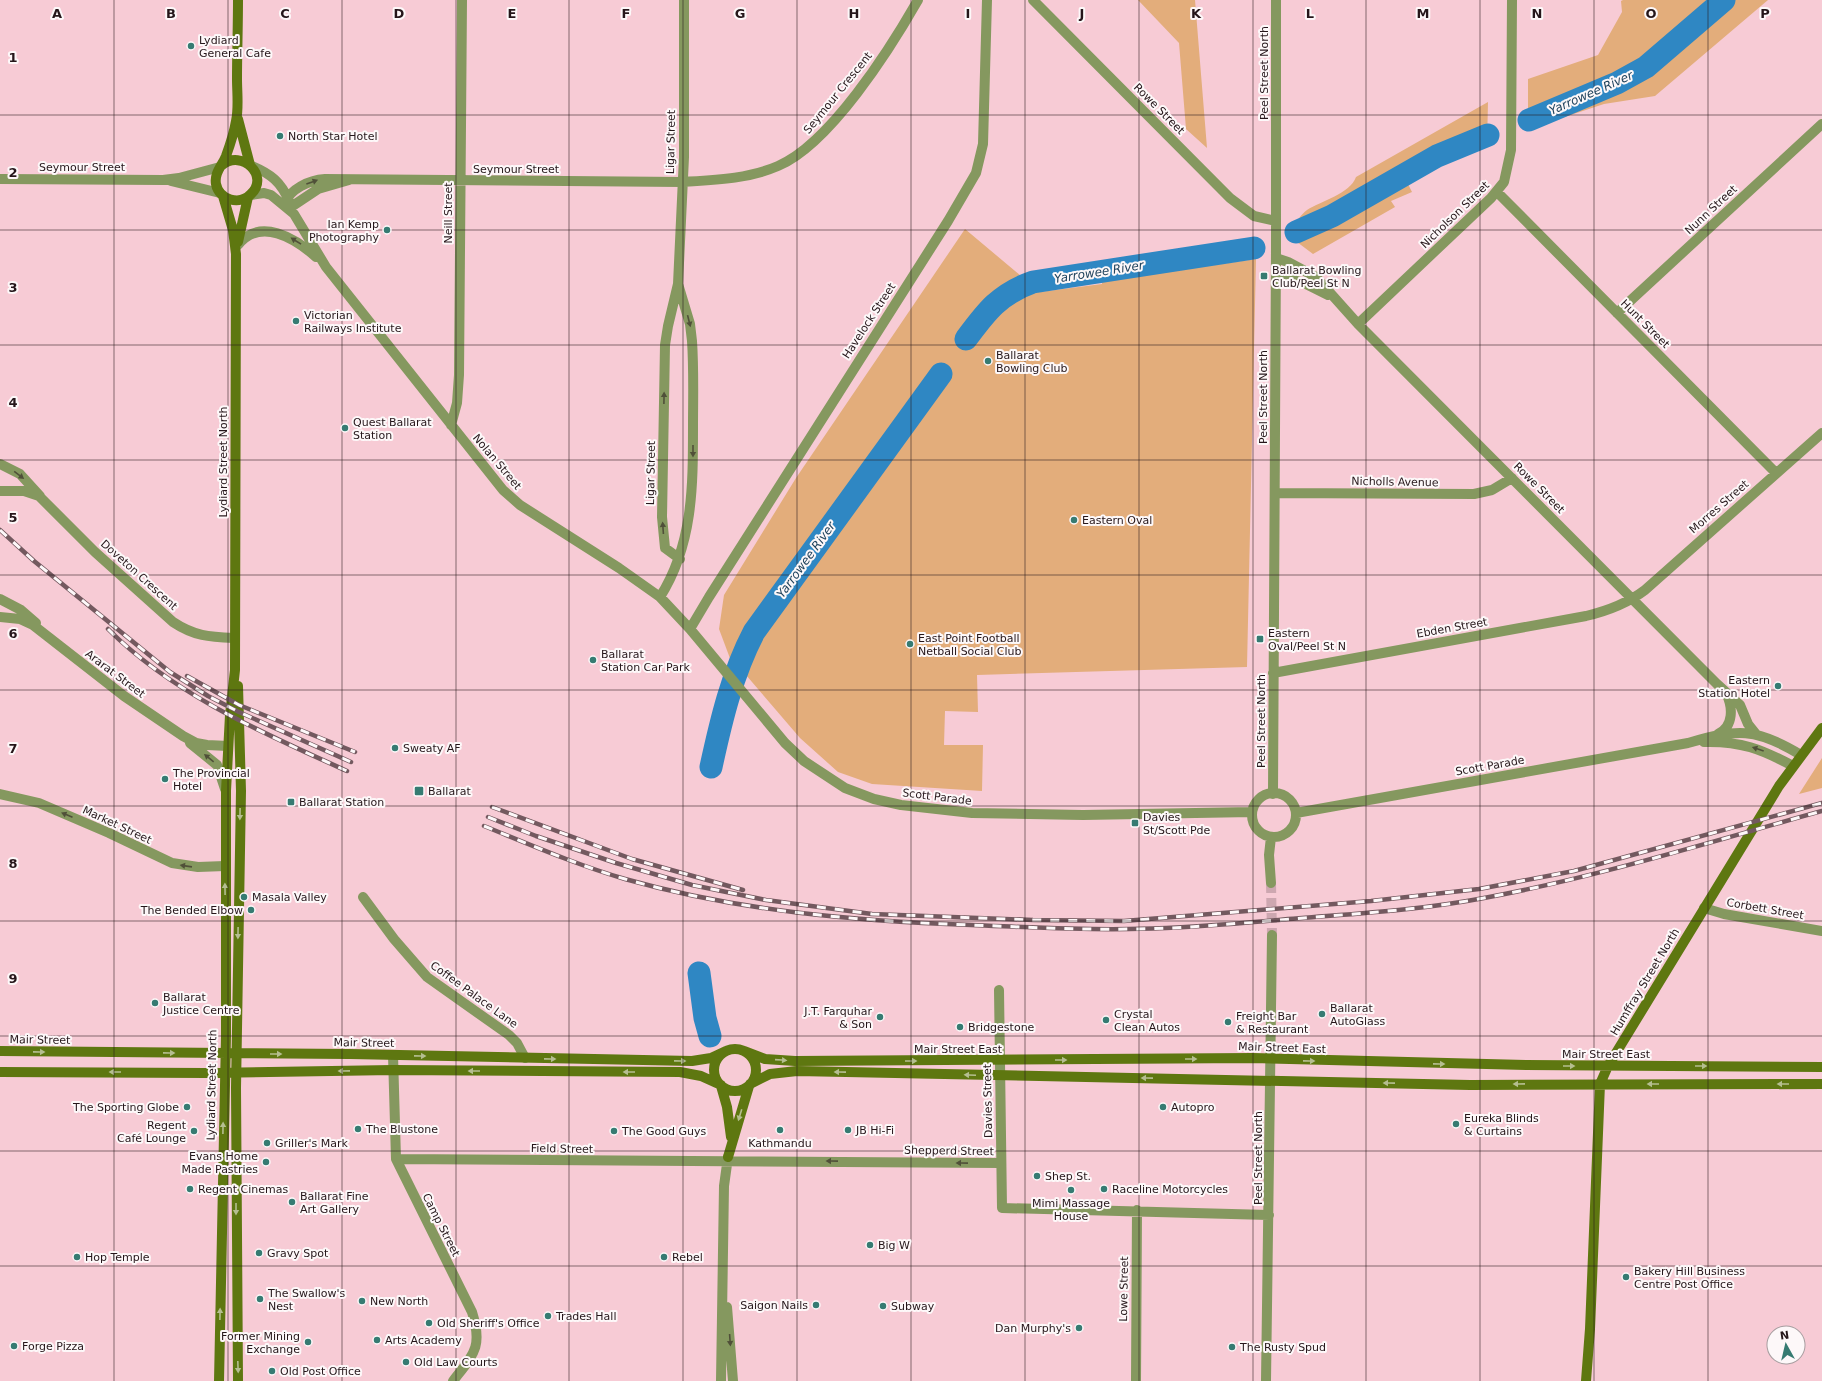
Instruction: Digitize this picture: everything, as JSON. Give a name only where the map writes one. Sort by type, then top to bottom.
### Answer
[{"type":"main road","points":[[237,113],[251,166],[256,173],[257,181],[255,189],[249,196],[235,201],[222,195],[216,182],[217,174],[234,130],[237,113],[238,0]]},
{"type":"main road","points":[[221,166],[228,161],[238,160],[251,166]]},
{"type":"main road","name":"Lydiard Street North","points":[[219,1381],[225,1054],[226,791],[234,670],[237,250],[233,230],[222,195]]},
{"type":"main road","name":"Lydiard Street North","points":[[237,250],[249,196]]},
{"type":"main road","name":"Lydiard Street North","points":[[234,670],[238,691],[240,747],[236,1072],[238,1381]]},
{"type":"main road","name":"Humffray Street North","points":[[1586,1381],[1589,1354],[1600,1084],[1608,1066],[1704,908],[1793,766],[1822,728]]},
{"type":"main road","points":[[228,746],[240,747]]},
{"type":"main road","points":[[225,866],[239,866]]},
{"type":"main road","points":[[728,1160],[731,1144],[750,1085],[756,1073],[756,1066],[753,1060],[744,1051],[738,1050],[726,1051],[719,1058],[714,1067],[715,1077],[721,1086],[727,1107],[731,1144]]},
{"type":"main road","name":"Mair Street","points":[[0,1051],[393,1055],[692,1061],[711,1058],[726,1051]]},
{"type":"main road","name":"Mair Street East","points":[[744,1051],[765,1059],[795,1061],[1270,1059],[1608,1066],[1822,1067]]},
{"type":"main road","points":[[0,1072],[236,1072],[393,1070],[686,1072],[701,1076],[732,1091],[744,1089],[767,1075],[788,1071],[1470,1085],[1822,1084]]},
{"type":"main road","points":[[1581,1381],[1589,1354]]},
{"type":"main road","name":"Humffray Street North","points":[[1589,1354],[1590,1381]]},
{"type":"street","name":"Neill Street","points":[[451,425],[456,409],[459,375],[462,0]]},
{"type":"street","name":"Ligar Street","points":[[680,559],[665,548],[662,517],[665,345],[678,284],[682,182],[684,0]]},
{"type":"street","name":"Seymour Crescent","points":[[682,182],[726,179],[760,172],[783,164],[805,151],[822,134],[859,89],[903,26],[918,0]]},
{"type":"street","name":"Havelock Street","points":[[690,629],[866,348],[948,221],[976,173],[983,144],[987,0]]},
{"type":"street","name":"Rowe Street","points":[[1033,0],[1230,198],[1254,216],[1276,226]]},
{"type":"street","name":"Peel Street North","points":[[1273,794],[1276,0]]},
{"type":"street","name":"Nicholson Street","points":[[1358,324],[1497,192],[1504,182],[1508,168],[1511,136],[1512,0]]},
{"type":"street","name":"Nunn Street","points":[[1617,312],[1822,124]]},
{"type":"street","name":"Seymour Street","points":[[0,179],[163,180],[179,178],[221,166]]},
{"type":"street","name":"Nolan Street","points":[[251,166],[276,179],[283,187],[289,205],[326,267],[503,490],[515,501],[619,568],[660,597],[690,629]]},
{"type":"street","name":"Seymour Street","points":[[289,205],[315,180],[330,179],[682,182]]},
{"type":"street","name":"Seymour Street","points":[[163,180],[202,188],[222,195]]},
{"type":"street","name":"Hunt Street","points":[[1497,192],[1776,473]]},
{"type":"street","name":"Nolan Street","points":[[249,196],[266,194],[289,205]]},
{"type":"street","name":"Nolan Street","points":[[237,250],[244,238],[254,233],[277,233],[298,242],[326,267]]},
{"type":"street","name":"Rowe Street","points":[[1276,254],[1316,277],[1358,324],[1726,693],[1740,705],[1748,724],[1756,734]]},
{"type":"street","name":"Rowe Street","points":[[1276,274],[1316,288],[1336,301]]},
{"type":"street","name":"Ligar Street","points":[[660,597],[673,575],[680,559],[688,530],[693,487],[693,362],[690,324],[678,284]]},
{"type":"street","name":"Morres Street","points":[[1632,599],[1645,590],[1822,433]]},
{"type":"street","name":"Doveton Crescent","points":[[0,464],[20,474],[95,552],[173,622],[196,634],[234,638]]},
{"type":"street","name":"Nicholls Avenue","points":[[1274,493],[1474,494],[1492,490],[1512,478]]},
{"type":"street","name":"Doveton Crescent","points":[[0,491],[24,490],[36,494],[44,500]]},
{"type":"street","name":"Ararat Street","points":[[0,599],[21,610],[35,621],[43,633]]},
{"type":"street","name":"Ebden Street","points":[[1273,673],[1586,616],[1606,610],[1632,599]]},
{"type":"street","name":"Ararat Street","points":[[0,617],[20,619],[43,633],[124,696],[196,743],[228,746]]},
{"type":"street","name":"Scott Parade","points":[[690,629],[785,743],[804,761],[846,788],[887,802],[942,811],[1001,815],[1252,812]]},
{"type":"street","points":[[1718,734],[1724,730],[1730,719],[1730,705],[1726,693]]},
{"type":"street","name":"Ararat Street","points":[[175,730],[217,765],[226,791]]},
{"type":"street","name":"Scott Parade","points":[[1688,743],[1718,734],[1738,732],[1756,734],[1776,741],[1801,755]]},
{"type":"street","name":"Scott Parade","points":[[1296,812],[1688,743],[1713,741],[1746,745],[1762,750],[1793,766]]},
{"type":"street","name":"Market Street","points":[[0,794],[39,803],[109,833],[172,863],[198,867],[225,866]]},
{"type":"street","points":[[1273,794],[1281,795],[1288,799],[1293,804],[1296,812],[1292,828],[1286,834],[1271,837],[1262,833],[1256,828],[1252,812],[1260,799],[1273,794]]},
{"type":"street","points":[[1271,837],[1269,855],[1271,883]]},
{"type":"street","name":"Coffee Palace Lane","points":[[363,897],[394,939],[427,977],[509,1035],[517,1043],[525,1058]]},
{"type":"street","name":"Corbett Street","points":[[1704,908],[1724,914],[1822,931]]},
{"type":"street","name":"Peel Street North","points":[[1266,1381],[1272,934]]},
{"type":"street","name":"Davies Street","points":[[999,990],[1001,1164]]},
{"type":"street","name":"Camp Street","points":[[393,1055],[396,1159],[472,1312],[476,1324],[477,1346],[472,1357],[453,1381]]},
{"type":"street","name":"Field Street","points":[[396,1159],[728,1160]]},
{"type":"street","points":[[721,1381],[721,1334],[724,1288],[724,1186],[728,1160]]},
{"type":"street","name":"Shepperd Street","points":[[728,1160],[1001,1164],[1002,1208],[1137,1210],[1269,1215]]},
{"type":"street","name":"Lowe Street","points":[[1136,1381],[1137,1210]]},
{"type":"street","points":[[724,1288],[733,1381]]},
{"type":"street","name":"Lowe Street","points":[[1135,1367],[1140,1381]]},
{"type":"shaded area","points":[[1138,0],[1195,0],[1207,148],[1186,129],[1179,43]]},
{"type":"shaded area","points":[[1768,0],[1655,96],[1604,104],[1528,129],[1528,79],[1598,55],[1622,12],[1621,1]]},
{"type":"shaded area","points":[[1488,102],[1487,145],[1407,182],[1412,192],[1391,201],[1395,207],[1313,254],[1297,242],[1292,227],[1307,210],[1342,193],[1353,183],[1356,177]]},
{"type":"shaded area","points":[[965,229],[1040,292],[1102,284],[1102,281],[1256,259],[1247,667],[977,675],[978,712],[945,711],[944,745],[983,745],[982,791],[872,784],[838,772],[800,738],[746,675],[731,661],[719,629],[724,595],[796,478]]},
{"type":"shaded area","points":[[1822,758],[1822,788],[1799,794]]},
{"type":"waterway","name":"Yarrowee River","points":[[1529,120],[1617,83],[1646,67],[1724,0]]},
{"type":"waterway","name":"Yarrowee River","points":[[1296,232],[1332,216],[1437,156],[1488,135]]},
{"type":"waterway","name":"Yarrowee River","points":[[966,339],[987,312],[1002,298],[1011,292],[1033,282],[1254,248]]},
{"type":"waterway","name":"Yarrowee River","points":[[711,767],[723,715],[733,681],[754,632],[941,374]]},
{"type":"waterway","name":"Yarrowee River","points":[[699,973],[705,1018],[710,1036]]},
{"type":"tunnel","points":[[1271,883],[1272,935]]},
{"type":"railway","points":[[0,530],[34,561],[170,672],[208,696],[239,712],[351,762]]},
{"type":"railway","points":[[108,629],[161,674],[190,693],[252,727],[347,771]]},
{"type":"railway","points":[[187,676],[239,705],[355,752]]},
{"type":"railway","points":[[488,817],[536,836],[616,863],[692,885],[766,900],[872,914],[1033,920],[1124,921],[1371,901],[1479,889],[1574,871],[1822,803]]},
{"type":"railway","points":[[492,807],[632,859],[743,890]]},
{"type":"railway","points":[[484,826],[572,861],[625,879],[668,890],[754,907],[884,921],[1050,928],[1148,929],[1382,912],[1484,898],[1527,890],[1612,869],[1822,811]]},
{"type":"place","name":"Lydiard General Cafe","points":[[191,46]]},
{"type":"place","name":"North Star Hotel","points":[[280,136]]},
{"type":"place","name":"Ian Kemp Photography","points":[[387,230]]},
{"type":"place","name":"Ballarat Bowling Club/Peel St N","points":[[1264,276]]},
{"type":"place","name":"Victorian Railways Institute","points":[[296,321]]},
{"type":"place","name":"Ballarat Bowling Club","points":[[988,361]]},
{"type":"place","name":"Quest Ballarat Station","points":[[345,428]]},
{"type":"place","name":"Eastern Oval","points":[[1074,520]]},
{"type":"place","name":"Eastern Oval/Peel St N","points":[[1260,639]]},
{"type":"place","name":"East Point Football Netball Social Club","points":[[910,644]]},
{"type":"place","name":"Ballarat Station Car Park","points":[[593,660]]},
{"type":"place","name":"Eastern Station Hotel","points":[[1778,686]]},
{"type":"place","name":"Sweaty AF","points":[[395,748]]},
{"type":"place","name":"The Provincial Hotel","points":[[165,779]]},
{"type":"place","name":"Ballarat","points":[[419,791]]},
{"type":"place","name":"Ballarat Station","points":[[291,802]]},
{"type":"place","name":"Davies St/Scott Pde","points":[[1135,823]]},
{"type":"place","name":"Masala Valley","points":[[244,897]]},
{"type":"place","name":"The Bended Elbow","points":[[251,910]]},
{"type":"place","name":"Ballarat Justice Centre","points":[[155,1003]]},
{"type":"place","name":"Ballarat AutoGlass","points":[[1322,1014]]},
{"type":"place","name":"J.T. Farquhar & Son","points":[[880,1017]]},
{"type":"place","name":"Crystal Clean Autos","points":[[1106,1020]]},
{"type":"place","name":"Freight Bar & Restaurant","points":[[1228,1022]]},
{"type":"place","name":"Bridgestone","points":[[960,1027]]},
{"type":"place","name":"The Sporting Globe","points":[[187,1107]]},
{"type":"place","name":"Autopro","points":[[1163,1107]]},
{"type":"place","name":"Eureka Blinds & Curtains","points":[[1456,1124]]},
{"type":"place","name":"The Blustone","points":[[358,1129]]},
{"type":"place","name":"Kathmandu","points":[[780,1130]]},
{"type":"place","name":"JB Hi-Fi","points":[[848,1130]]},
{"type":"place","name":"Regent Café Lounge","points":[[194,1131]]},
{"type":"place","name":"The Good Guys","points":[[614,1131]]},
{"type":"place","name":"Griller's Mark","points":[[267,1143]]},
{"type":"place","name":"Evans Home Made Pastries","points":[[266,1162]]},
{"type":"place","name":"Shep St.","points":[[1037,1176]]},
{"type":"place","name":"Regent Cinemas","points":[[190,1189]]},
{"type":"place","name":"Raceline Motorcycles","points":[[1104,1189]]},
{"type":"place","name":"Mimi Massage House","points":[[1071,1190]]},
{"type":"place","name":"Ballarat Fine Art Gallery","points":[[292,1202]]},
{"type":"place","name":"Big W","points":[[870,1245]]},
{"type":"place","name":"Gravy Spot","points":[[259,1253]]},
{"type":"place","name":"Hop Temple","points":[[77,1257]]},
{"type":"place","name":"Rebel","points":[[664,1257]]},
{"type":"place","name":"Bakery Hill Business Centre Post Office","points":[[1626,1277]]},
{"type":"place","name":"The Swallow's Nest","points":[[260,1299]]},
{"type":"place","name":"New North","points":[[362,1301]]},
{"type":"place","name":"Saigon Nails","points":[[816,1305]]},
{"type":"place","name":"Subway","points":[[883,1306]]},
{"type":"place","name":"Trades Hall","points":[[548,1316]]},
{"type":"place","name":"Old Sheriff's Office","points":[[429,1323]]},
{"type":"place","name":"Dan Murphy's","points":[[1079,1328]]},
{"type":"place","name":"Arts Academy","points":[[377,1340]]},
{"type":"place","name":"Former Mining Exchange","points":[[308,1342]]},
{"type":"place","name":"Forge Pizza","points":[[14,1346]]},
{"type":"place","name":"The Rusty Spud","points":[[1232,1347]]},
{"type":"place","name":"Old Law Courts","points":[[406,1362]]},
{"type":"place","name":"Old Post Office","points":[[272,1371]]}]
